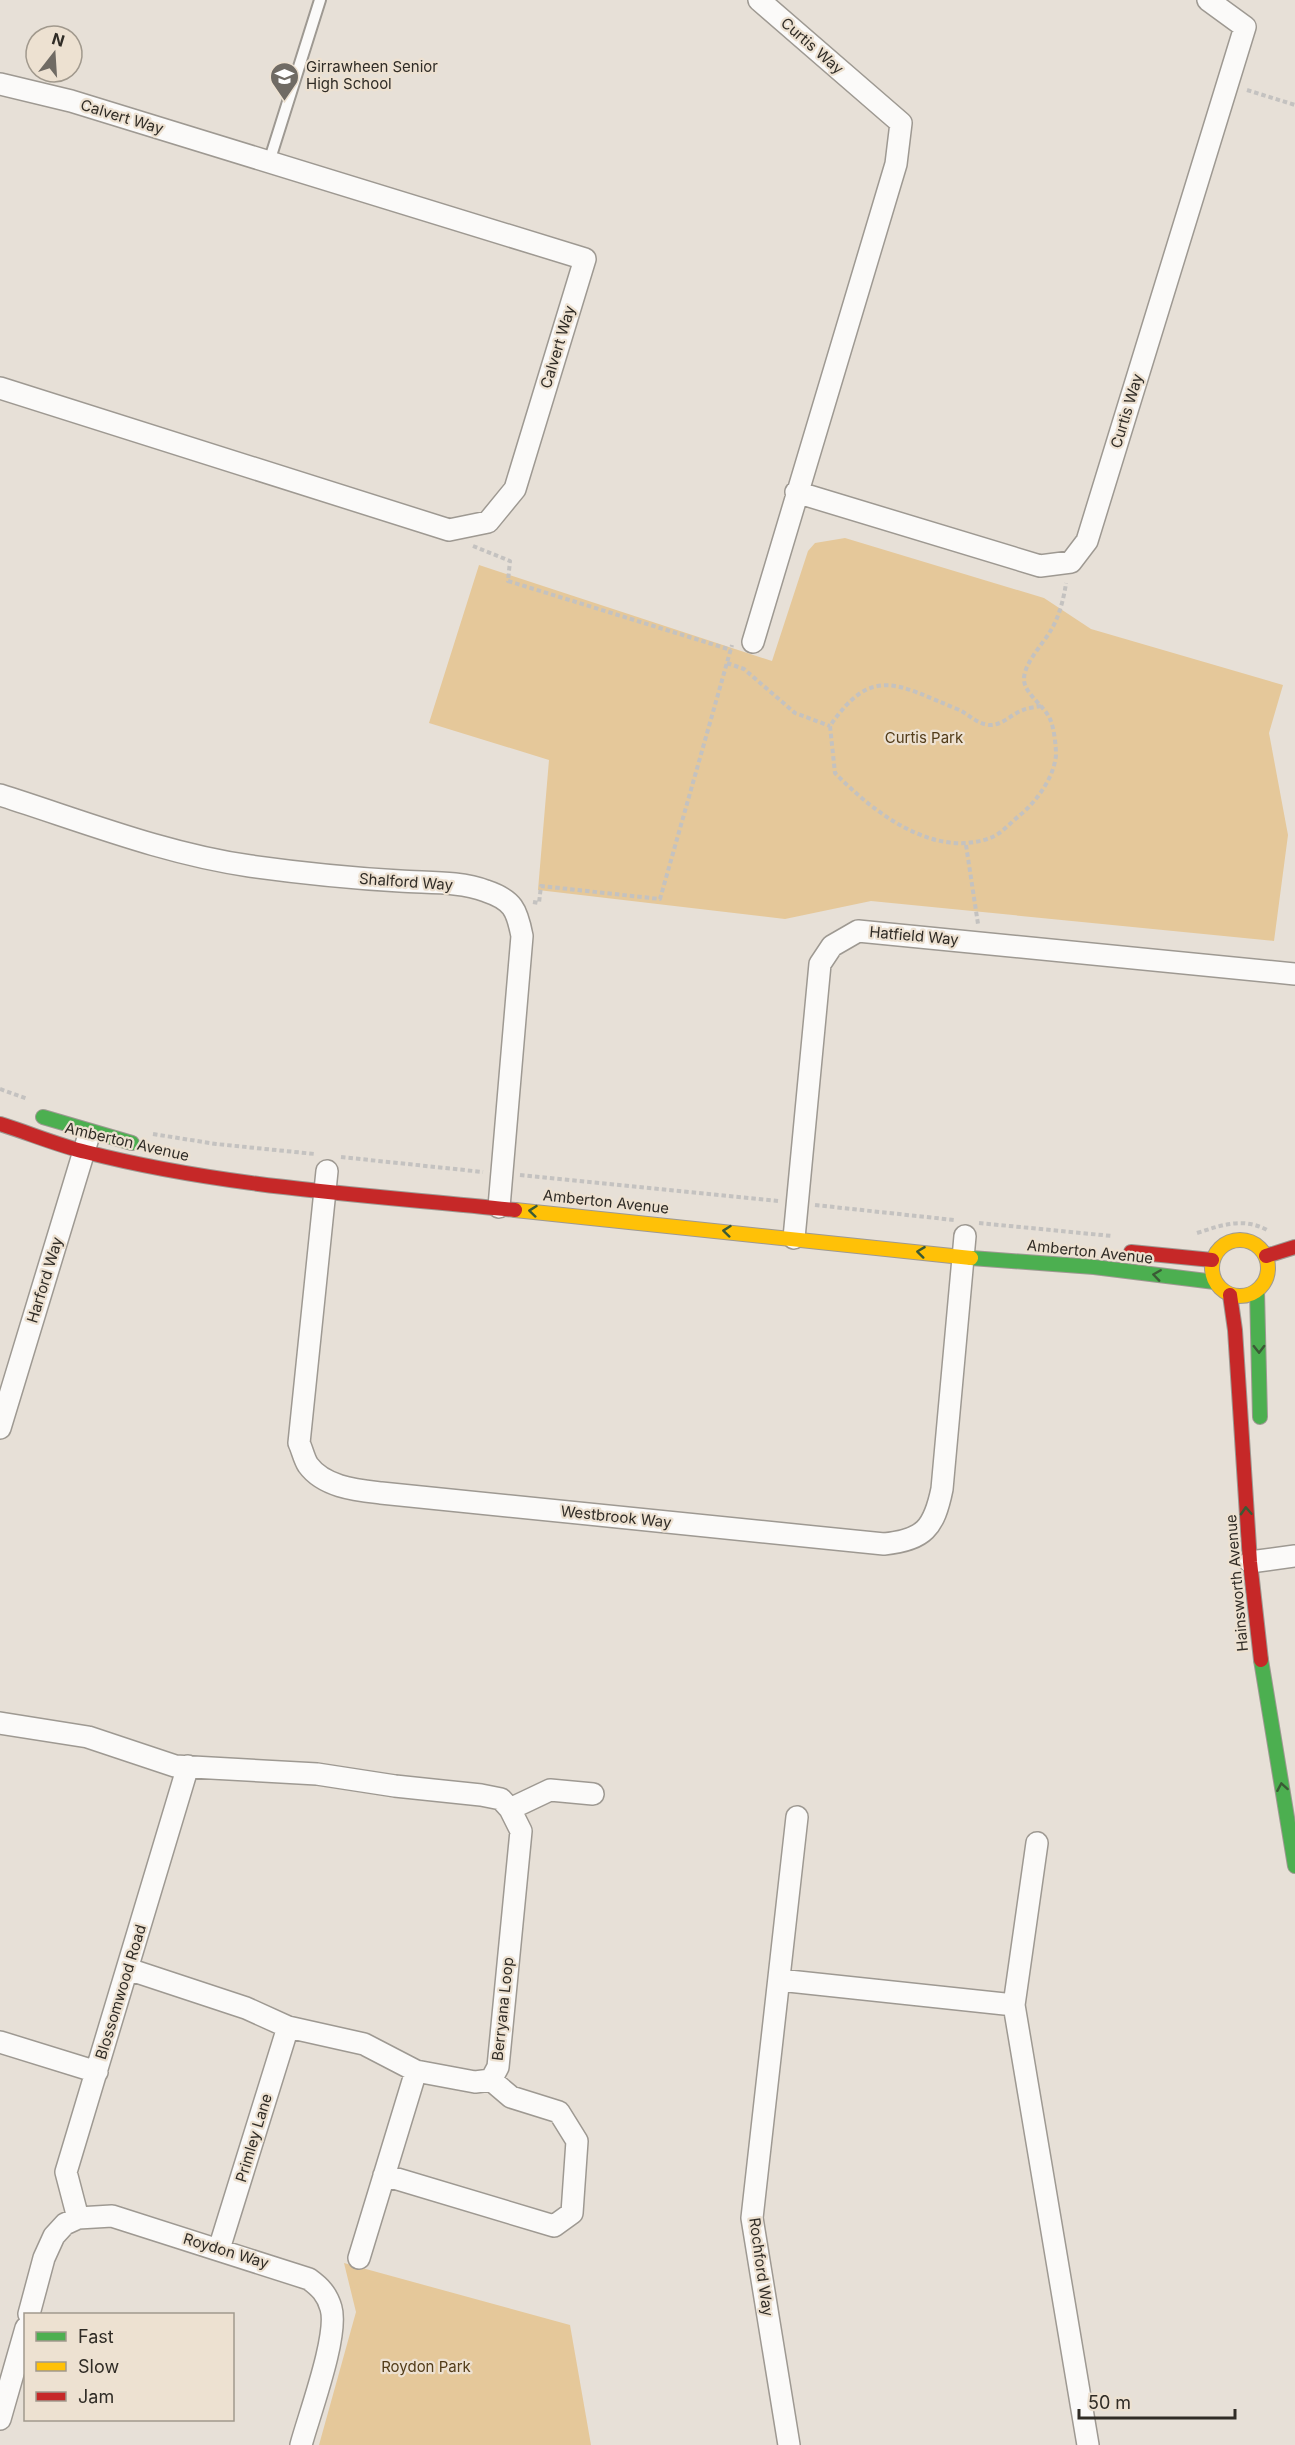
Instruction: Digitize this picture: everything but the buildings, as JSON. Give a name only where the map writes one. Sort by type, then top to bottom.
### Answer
[{"type":"street","name":"Curtis Way","points":[[753,642],[896,164],[900,123],[759,0]]},
{"type":"street","name":"Curtis Way","points":[[1064,563],[1071,562],[1087,541],[1245,27],[1208,0]]},
{"type":"street","name":"Calvert Way","points":[[0,84],[70,101],[585,259],[514,489],[488,522],[449,530],[438,527],[0,388]]},
{"type":"street","points":[[796,492],[1040,566],[1064,563]]},
{"type":"street","name":"Shalford Way","points":[[0,795],[198,855],[247,866],[483,889],[500,896],[517,911]]},
{"type":"street","points":[[501,1189],[522,936],[517,911]]},
{"type":"street","name":"Hatfield Way","points":[[795,1219],[820,964],[832,946],[858,931],[1295,974]]},
{"type":"street","name":"Amberton Avenue","points":[[34,1114],[88,1142],[151,1140]]},
{"type":"street","name":"Amberton Avenue","points":[[0,1124],[88,1142],[196,1174],[327,1169],[501,1189],[965,1235],[1094,1267],[1215,1282]]},
{"type":"street","name":"Harford Way","points":[[0,1428],[88,1142]]},
{"type":"street","name":"Westbrook Way","points":[[327,1169],[299,1443],[308,1465],[328,1481],[349,1489],[381,1493],[884,1544],[911,1541],[928,1529],[938,1510],[942,1489],[965,1235]]},
{"type":"street","points":[[1257,1291],[1249,1295],[1230,1295],[1215,1282],[1212,1260],[1221,1246],[1237,1239],[1254,1243],[1266,1256],[1268,1272],[1257,1291],[1260,1433]]},
{"type":"street","name":"Amberton Avenue","points":[[1119,1244],[1212,1260]]},
{"type":"street","points":[[1266,1256],[1295,1247]]},
{"type":"street","points":[[1268,1272],[1286,1269]]},
{"type":"street","name":"Hainsworth Avenue","points":[[1230,1295],[1262,1561],[1262,1672],[1295,1866]]},
{"type":"street","points":[[1262,1561],[1295,1556]]},
{"type":"street","points":[[0,1723],[88,1737],[175,1766],[317,1774],[395,1786],[480,1795],[501,1799],[510,1809],[550,1790],[593,1794]]},
{"type":"street","name":"Blossomwood Road","points":[[78,2218],[66,2172],[188,1766]]},
{"type":"street","name":"Berryana Loop","points":[[128,1969],[246,2008],[288,2027],[364,2044],[416,2071],[475,2082],[491,2080],[498,2067],[520,1831],[510,1809]]},
{"type":"street","name":"Rochford Way","points":[[789,2445],[752,2218],[797,1817]]},
{"type":"street","points":[[1037,1843],[1014,2005],[1088,2445]]},
{"type":"street","points":[[779,1980],[1014,2005]]},
{"type":"street","name":"Primley Lane","points":[[219,2249],[288,2027]]},
{"type":"street","points":[[0,2042],[97,2072]]},
{"type":"street","points":[[359,2258],[416,2071]]},
{"type":"street","points":[[384,2175],[554,2226],[572,2213],[577,2141],[559,2112],[511,2097],[491,2080]]},
{"type":"street","name":"Roydon Way","points":[[78,2218],[112,2216],[309,2279],[323,2289],[331,2309],[333,2330],[301,2445]]},
{"type":"street","points":[[29,2313],[44,2258],[54,2236],[65,2224],[78,2218]]},
{"type":"street","points":[[0,2419],[24,2335]]},
{"type":"lane","points":[[269,162],[320,0]]},
{"type":"path","points":[[1228,84],[1295,105]]},
{"type":"path","points":[[457,528],[464,541],[510,561],[508,581],[731,650]]},
{"type":"path","points":[[1041,706],[1024,709],[993,725],[978,723],[959,709],[901,686],[884,684],[860,690],[844,704],[830,726],[835,773],[847,785],[920,837],[966,845],[993,838],[1025,811],[1045,787],[1056,756],[1051,720],[1041,706],[1023,681],[1025,671],[1056,619],[1066,584],[1064,563]]},
{"type":"path","points":[[517,911],[528,902],[539,903],[541,886],[660,899],[735,637],[753,642]]},
{"type":"path","points":[[728,663],[744,669],[795,713],[830,726]]},
{"type":"path","points":[[966,845],[971,888],[982,942]]},
{"type":"path","points":[[0,1089],[31,1100]]},
{"type":"path","points":[[151,1140],[216,1144],[327,1169],[501,1189],[965,1235],[1119,1244]]},
{"type":"path","points":[[1188,1235],[1222,1223],[1243,1222],[1278,1231]]},
{"type":"green space","name":"Curtis Park","points":[[845,538],[1044,598],[1091,629],[1283,685],[1269,733],[1288,835],[1274,941],[871,901],[785,919],[538,890],[549,760],[429,723],[479,565],[772,661],[808,551],[815,543]]},
{"type":"green space","name":"Roydon Park","points":[[344,2263],[570,2325],[591,2445],[319,2445],[356,2312]]},
{"type":"traffic: fast","points":[[43,1117],[132,1143]]},
{"type":"traffic: fast","points":[[971,1258],[1094,1267],[1215,1282]]},
{"type":"traffic: fast","points":[[1257,1291],[1260,1417]]},
{"type":"traffic: fast","points":[[1261,1660],[1295,1866]]},
{"type":"traffic: slow","points":[[515,1210],[971,1258]]},
{"type":"traffic: slow","points":[[1234,1240],[1246,1240],[1256,1244],[1264,1252],[1268,1268],[1264,1284],[1256,1292],[1246,1296],[1234,1296],[1224,1292],[1216,1284],[1212,1274],[1212,1262],[1216,1252],[1224,1244],[1234,1240]]},
{"type":"traffic: jam","points":[[0,1124],[86,1152],[192,1174],[299,1189],[515,1210]]},
{"type":"traffic: jam","points":[[1266,1256],[1295,1247]]},
{"type":"traffic: jam","points":[[1131,1252],[1212,1260]]},
{"type":"traffic: jam","points":[[1230,1295],[1235,1330],[1250,1562],[1261,1660]]},
{"type":"place","name":"Girrawheen Senior High School","points":[[285,102]]}]
